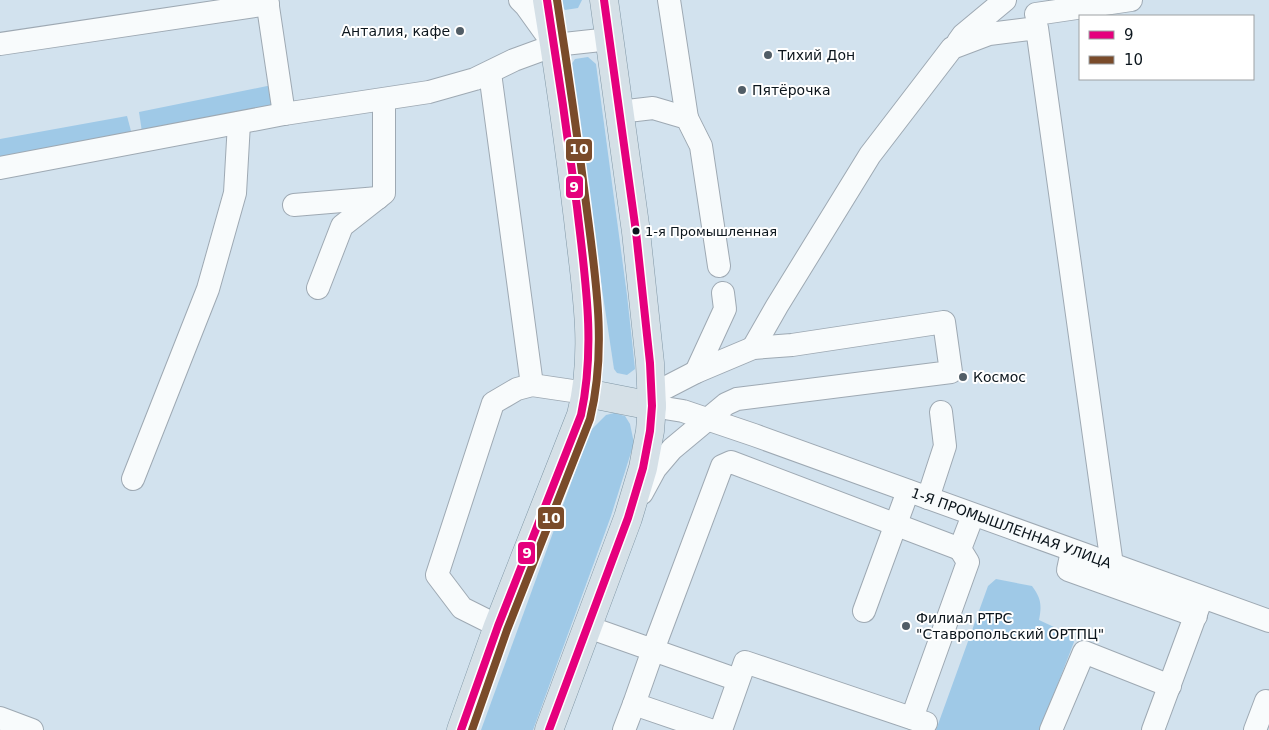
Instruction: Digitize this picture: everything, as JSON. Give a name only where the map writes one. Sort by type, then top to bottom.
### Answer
[{"type":"main road","points":[[461,730],[498,626],[581,415],[590,367],[588,308],[568,135],[547,0]]},
{"type":"main road","points":[[549,730],[628,518],[644,468],[658,397],[650,364],[636,232],[604,0]]},
{"type":"main road","points":[[586,393],[658,397]]},
{"type":"street","points":[[520,0],[555,46]]},
{"type":"street","points":[[669,0],[687,118],[701,146],[719,266]]},
{"type":"street","points":[[753,348],[870,155],[963,35],[1005,0]]},
{"type":"street","points":[[952,48],[1036,14],[1131,0]]},
{"type":"street","points":[[0,44],[268,2],[284,114]]},
{"type":"street","points":[[1036,14],[1112,565]]},
{"type":"street","points":[[0,168],[284,114],[429,92],[490,73],[514,60],[555,46],[610,39]]},
{"type":"street","points":[[490,73],[532,385]]},
{"type":"street","points":[[318,288],[342,226],[384,193],[384,100]]},
{"type":"street","points":[[619,112],[653,108],[687,118]]},
{"type":"street","points":[[133,479],[208,289],[234,193],[239,123]]},
{"type":"street","points":[[294,205],[378,198]]},
{"type":"street","points":[[696,372],[725,309],[723,293]]},
{"type":"street","points":[[628,518],[655,469],[672,448],[708,420],[726,404],[737,399],[951,372],[944,322],[792,345],[753,348],[696,372],[658,397],[683,411],[708,420],[754,435]]},
{"type":"street","points":[[498,626],[462,608],[437,575],[493,403],[516,389],[532,385],[586,393]]},
{"type":"street","points":[[864,611],[896,524],[918,494],[945,446],[941,412]]},
{"type":"street","points":[[672,448],[700,436],[734,433],[754,435]]},
{"type":"street","name":"1-Я ПРОМЫШЛЕННАЯ УЛИЦА","points":[[754,435],[1112,565],[1199,607],[1269,621]]},
{"type":"street","points":[[624,730],[722,466],[731,462],[960,549],[968,562],[919,721],[745,662],[721,730]]},
{"type":"street","points":[[960,549],[973,515]]},
{"type":"street","points":[[1072,551],[1068,570],[1199,607],[1153,730]]},
{"type":"street","points":[[588,627],[738,680]]},
{"type":"street","points":[[1052,730],[1084,652],[1170,686]]},
{"type":"street","points":[[1255,730],[1268,699]]},
{"type":"street","points":[[634,704],[710,730]]},
{"type":"street","points":[[0,718],[32,730]]},
{"type":"shaded area","points":[[555,0],[582,0],[578,8],[565,10]]},
{"type":"shaded area","points":[[588,57],[596,64],[627,295],[635,369],[627,375],[617,373],[614,369],[569,68],[575,59]]},
{"type":"shaded area","points":[[272,85],[274,107],[142,132],[139,112]]},
{"type":"shaded area","points":[[127,116],[131,131],[128,138],[0,160],[0,139]]},
{"type":"shaded area","points":[[614,413],[625,416],[630,424],[634,443],[611,516],[533,730],[481,730],[590,431],[606,415]]},
{"type":"shaded area","points":[[996,579],[1032,586],[1040,602],[1039,620],[1071,635],[1074,642],[1040,730],[936,730],[988,586]]},
{"type":"transit line","name":"9","points":[[461,730],[498,626],[581,415],[585,389],[588,363],[586,286],[574,181],[547,0]]},
{"type":"transit line","name":"10","points":[[472,730],[507,630],[590,419],[595,393],[599,341],[594,263],[557,0]]},
{"type":"transit line","name":"9","points":[[549,730],[628,518],[643,468],[650,431],[652,406],[650,363],[636,232],[604,0]]},
{"type":"place","name":"Анталия, кафе","points":[[460,31]]},
{"type":"place","name":"Тихий Дон","points":[[768,55]]},
{"type":"place","name":"Пятёрочка","points":[[742,90]]},
{"type":"place","name":"1-я Промышленная","points":[[636,231]]},
{"type":"place","name":"Космос","points":[[963,377]]},
{"type":"place","name":"Филиал РТРС \"Ставропольский ОРТПЦ\"","points":[[906,626]]}]
